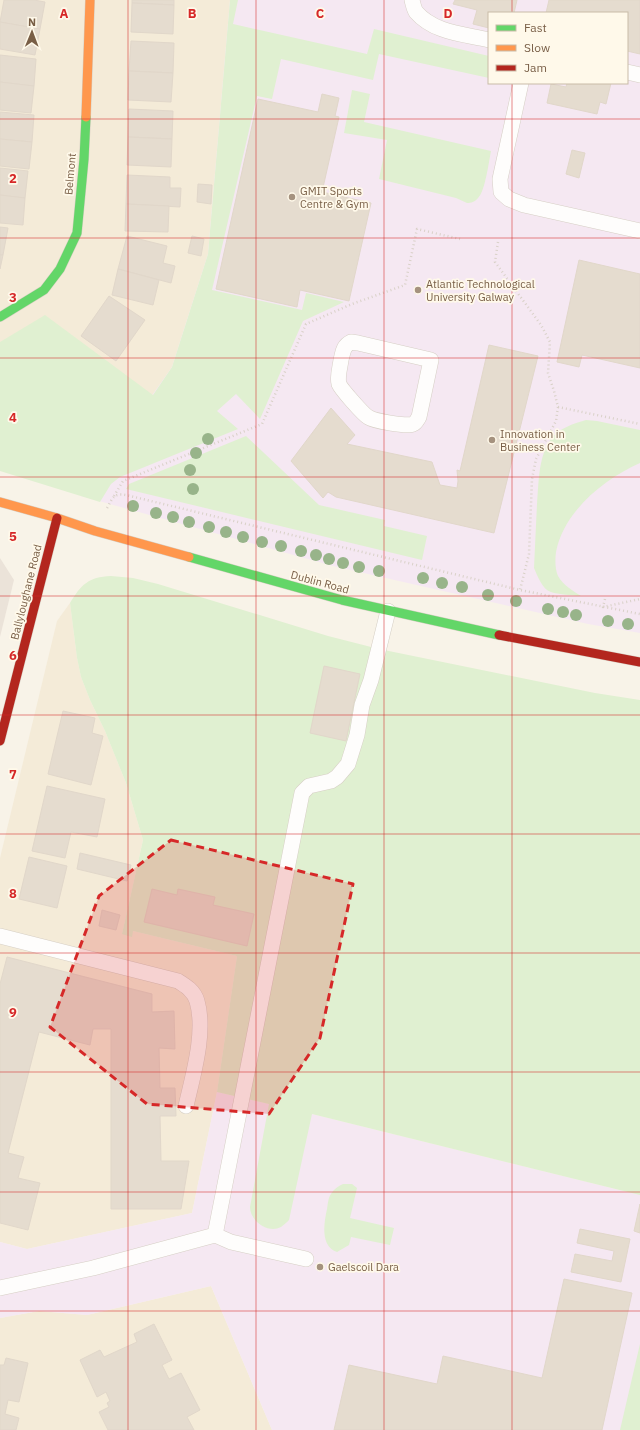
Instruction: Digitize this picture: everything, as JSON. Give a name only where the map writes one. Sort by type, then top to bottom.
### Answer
[{"type":"main road","name":"Belmont","points":[[0,317],[44,290],[60,269],[77,233],[84,159],[90,0]]},
{"type":"main road","name":"Dublin Road","points":[[0,502],[57,518],[95,531],[342,600],[485,632],[640,662]]},
{"type":"main road","name":"Ballyloughane Road","points":[[0,741],[57,518]]},
{"type":"lane","points":[[412,0],[415,11],[429,24],[450,32],[488,40]]},
{"type":"lane","points":[[628,72],[640,75]]},
{"type":"lane","points":[[521,84],[500,179],[501,192],[509,199],[524,205],[640,231]]},
{"type":"lane","points":[[351,342],[431,360],[419,417],[413,425],[380,421],[368,417],[339,384],[338,377],[343,349],[351,342]]},
{"type":"lane","points":[[216,1235],[302,793],[310,786],[331,781],[337,777],[348,764],[362,705],[371,680],[388,611]]},
{"type":"lane","points":[[0,936],[178,981],[190,988],[197,1000],[200,1030],[193,1076],[186,1106]]},
{"type":"lane","points":[[0,1288],[93,1268],[216,1235],[231,1242],[306,1259]]},
{"type":"path","points":[[95,531],[123,481],[262,424],[306,324],[352,304],[405,285],[417,229],[460,239]]},
{"type":"path","points":[[498,242],[495,262],[541,325],[550,342],[548,373],[558,407],[556,421],[536,460],[532,479],[529,554],[520,590]]},
{"type":"path","points":[[558,407],[640,424]]},
{"type":"path","points":[[114,496],[119,494],[126,495],[520,590],[640,614]]},
{"type":"path","points":[[603,607],[605,599]]},
{"type":"path","points":[[603,607],[640,600]]},
{"type":"highlighted area","points":[[171,840],[353,884],[320,1038],[269,1114],[147,1104],[50,1027],[99,896]]},
{"type":"shaded area","points":[[0,0],[230,0],[208,254],[172,367],[153,395],[0,471]]},
{"type":"shaded area","name":"Atlantic Technological University Galway","points":[[230,0],[640,0],[640,633],[588,624],[333,566],[81,496],[172,367],[208,254]]},
{"type":"shaded area","points":[[0,558],[14,580],[0,637]]},
{"type":"shaded area","points":[[70,603],[81,677],[126,783],[143,840],[122,934],[133,931],[237,956],[217,1092],[192,1213],[27,1249],[0,1242],[0,858],[57,621]]},
{"type":"shaded area","name":"Gaelscoil Dara","points":[[217,1092],[640,1195],[640,1430],[272,1430],[211,1286],[87,1315],[39,1311],[0,1318],[0,1242],[27,1249],[192,1213]]},
{"type":"shaded area","points":[[211,1286],[272,1430],[0,1430],[0,1318],[39,1311],[87,1315]]},
{"type":"green space","points":[[230,0],[238,0],[233,24],[367,54],[374,29],[488,56],[488,78],[379,54],[373,80],[281,59],[272,99],[257,96],[212,290],[302,310],[306,293],[344,302],[303,321],[260,419],[236,394],[217,411],[238,429],[120,477],[111,484],[100,502],[0,471],[0,342],[45,315],[153,395],[172,367],[208,254]]},
{"type":"green space","points":[[352,90],[370,94],[364,122],[491,151],[483,190],[477,199],[473,202],[467,203],[456,198],[379,179],[387,140],[344,133]]},
{"type":"green space","points":[[586,420],[640,430],[640,463],[626,470],[600,487],[577,510],[567,523],[560,537],[556,552],[557,573],[565,585],[581,596],[559,594],[550,592],[545,588],[534,568],[537,504],[541,462],[547,446],[554,435],[567,427]]},
{"type":"green space","points":[[246,436],[319,505],[385,520],[384,526],[427,536],[422,560],[126,489],[129,484]]},
{"type":"green space","points":[[111,576],[133,578],[158,584],[328,636],[379,649],[595,693],[640,700],[640,1195],[312,1114],[289,1220],[281,1227],[276,1229],[265,1227],[256,1221],[250,1207],[269,1104],[217,1092],[237,956],[133,931],[132,937],[122,934],[143,840],[126,783],[81,677],[70,603],[78,591],[86,583],[96,578]]},
{"type":"green space","points":[[343,1184],[352,1184],[357,1188],[350,1218],[394,1228],[390,1245],[351,1237],[349,1245],[337,1252],[328,1245],[324,1234],[324,1227],[329,1199],[335,1189]]},
{"type":"green space","points":[[640,1344],[640,1430],[620,1430]]},
{"type":"building","points":[[4,0],[34,0],[45,2],[40,29],[0,22]]},
{"type":"building","points":[[132,0],[174,0],[174,5],[132,3]]},
{"type":"building","points":[[455,0],[517,0],[514,12],[488,12],[488,28],[473,24],[477,10],[453,4]]},
{"type":"building","points":[[549,0],[640,0],[640,54],[628,51],[628,12],[546,12]]},
{"type":"building","points":[[132,3],[174,5],[173,34],[131,32]]},
{"type":"building","points":[[0,22],[40,29],[35,55],[0,49]]},
{"type":"building","points":[[131,41],[174,43],[173,73],[129,71]]},
{"type":"building","points":[[0,55],[36,59],[34,86],[0,82]]},
{"type":"building","points":[[129,71],[173,73],[171,102],[128,100]]},
{"type":"building","points":[[0,82],[34,86],[31,113],[0,110]]},
{"type":"building","points":[[551,84],[566,87],[567,84],[611,84],[606,104],[600,102],[597,114],[547,103]]},
{"type":"building","name":"GMIT Sports Centre & Gym","points":[[322,94],[339,98],[335,116],[339,117],[322,192],[371,203],[349,301],[300,290],[297,307],[216,289],[258,99],[318,112]]},
{"type":"building","points":[[129,109],[173,111],[172,139],[128,137]]},
{"type":"building","points":[[0,112],[34,115],[32,142],[0,139]]},
{"type":"building","points":[[128,137],[172,139],[171,167],[127,165]]},
{"type":"building","points":[[0,139],[32,142],[29,169],[0,166]]},
{"type":"building","points":[[572,150],[585,153],[579,178],[566,174]]},
{"type":"building","points":[[0,168],[28,171],[25,198],[0,195]]},
{"type":"building","points":[[127,175],[170,177],[170,188],[181,188],[180,207],[126,204]]},
{"type":"building","points":[[198,184],[212,185],[211,204],[197,202]]},
{"type":"building","points":[[0,195],[25,198],[23,225],[0,223]]},
{"type":"building","points":[[126,204],[169,206],[168,232],[125,231]]},
{"type":"building","points":[[0,227],[8,228],[3,255],[0,255]]},
{"type":"building","points":[[127,236],[167,246],[163,263],[175,266],[171,283],[118,269]]},
{"type":"building","points":[[192,236],[204,239],[201,256],[188,253]]},
{"type":"building","points":[[0,255],[3,255],[0,269]]},
{"type":"building","points":[[579,260],[640,274],[640,368],[582,355],[579,367],[557,362]]},
{"type":"building","points":[[118,269],[159,280],[153,305],[112,295]]},
{"type":"building","points":[[109,296],[145,320],[116,361],[81,336]]},
{"type":"building","name":"Innovation in Business Center","points":[[489,345],[538,356],[494,533],[336,497],[328,492],[323,498],[291,461],[331,408],[355,435],[347,444],[432,462],[440,485],[457,488],[457,470],[460,471]]},
{"type":"building","points":[[324,666],[360,674],[346,741],[310,733]]},
{"type":"building","points":[[63,711],[95,718],[92,733],[103,736],[91,785],[48,774]]},
{"type":"building","points":[[47,786],[105,799],[97,837],[71,832],[65,858],[32,851]]},
{"type":"building","points":[[80,853],[131,865],[127,881],[77,869]]},
{"type":"building","points":[[29,857],[67,866],[57,908],[19,899]]},
{"type":"building","points":[[152,889],[177,895],[178,889],[215,897],[213,905],[254,914],[247,946],[144,922]]},
{"type":"building","points":[[102,910],[120,915],[116,930],[99,926]]},
{"type":"building","points":[[7,957],[152,994],[152,1012],[174,1011],[175,1049],[159,1048],[160,1088],[175,1088],[176,1116],[160,1116],[161,1161],[189,1161],[181,1209],[111,1209],[111,1029],[93,1029],[90,1045],[39,1032],[8,1153],[24,1157],[18,1178],[40,1183],[28,1230],[0,1223],[0,984]]},
{"type":"building","points":[[640,1204],[640,1233],[634,1231]]},
{"type":"building","points":[[580,1229],[630,1239],[621,1282],[571,1272],[575,1254],[612,1261],[614,1251],[577,1243]]},
{"type":"building","points":[[564,1279],[632,1293],[602,1430],[334,1430],[349,1365],[437,1384],[443,1356],[542,1378]]},
{"type":"building","points":[[154,1324],[172,1360],[162,1365],[169,1379],[181,1373],[200,1410],[187,1417],[194,1430],[108,1430],[99,1412],[109,1407],[107,1403],[110,1401],[106,1392],[97,1397],[80,1360],[100,1350],[104,1357],[137,1342],[134,1334]]},
{"type":"building","points":[[6,1358],[28,1363],[19,1402],[8,1400],[5,1414],[19,1418],[16,1430],[0,1430],[0,1365],[4,1365]]},
{"type":"traffic: fast","points":[[0,317],[44,290],[60,269],[77,233],[84,159],[86,117]]},
{"type":"traffic: fast","points":[[189,557],[342,600],[499,635]]},
{"type":"traffic: slow","points":[[86,117],[90,0]]},
{"type":"traffic: slow","points":[[0,502],[57,518],[95,531],[189,557]]},
{"type":"traffic: jam","points":[[0,741],[57,518]]},
{"type":"traffic: jam","points":[[499,635],[640,662]]},
{"type":"place","name":"GMIT Sports Centre & Gym","points":[[292,197]]},
{"type":"place","name":"Atlantic Technological University Galway","points":[[418,290]]},
{"type":"place","name":"Innovation in Business Center","points":[[492,440]]},
{"type":"place","name":"Gaelscoil Dara","points":[[320,1267]]}]
